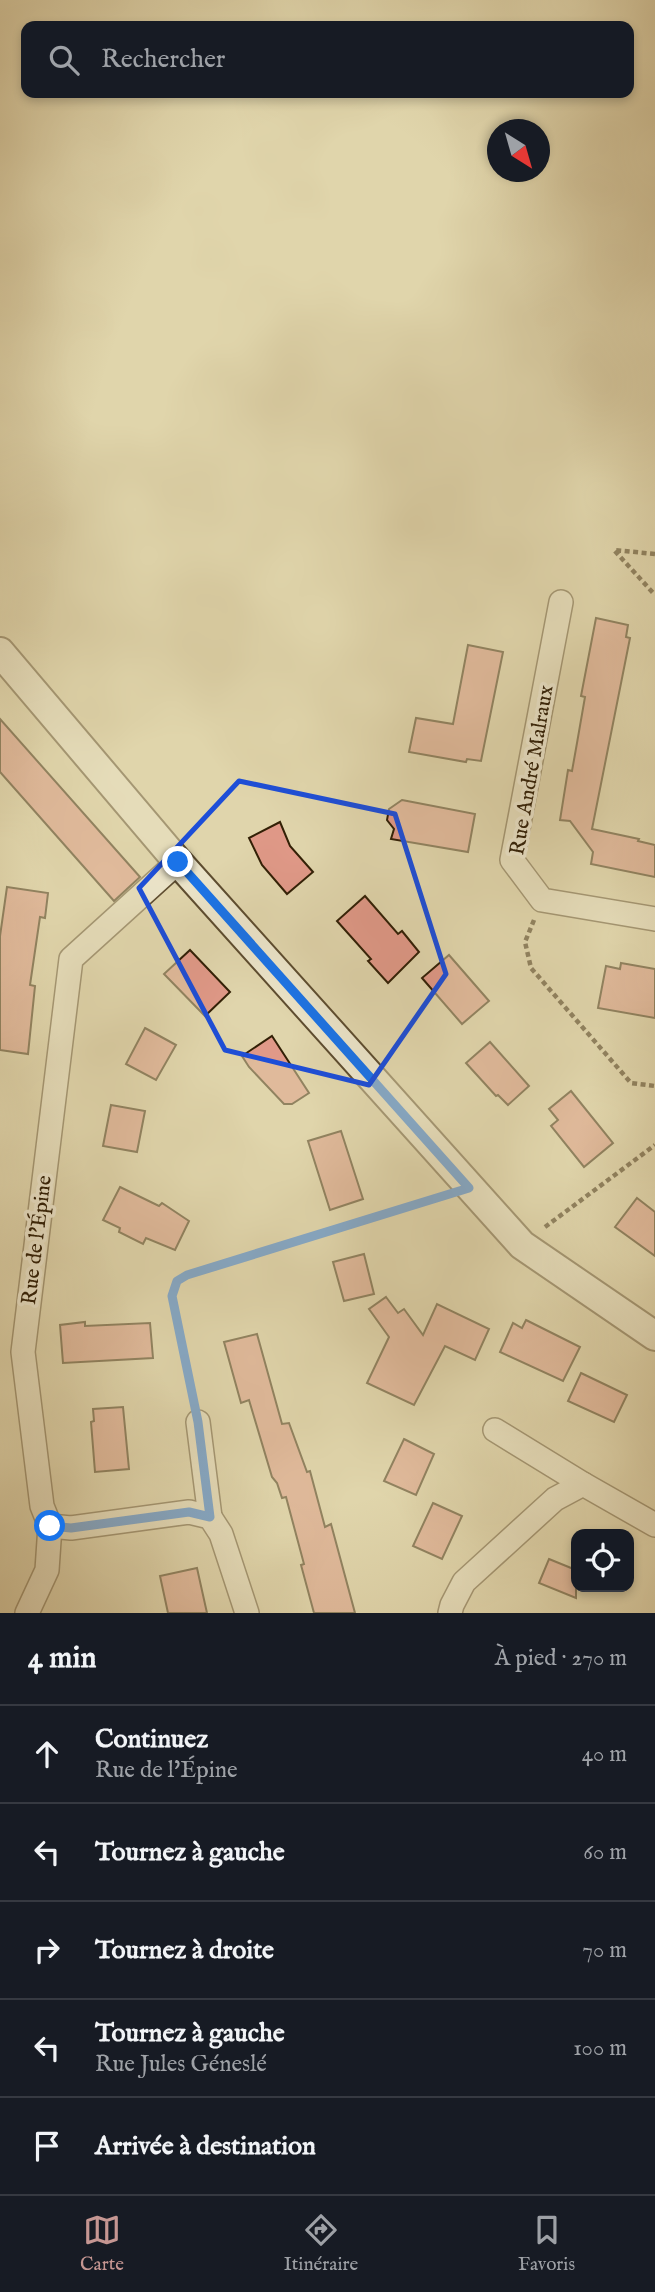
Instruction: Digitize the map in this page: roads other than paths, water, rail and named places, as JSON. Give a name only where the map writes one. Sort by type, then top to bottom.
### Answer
[{"type":"street","name":"Rue André Malraux","points":[[561,602],[512,860],[542,900],[655,919]]},
{"type":"street","points":[[0,652],[178,862],[522,1245],[655,1336]]},
{"type":"street","name":"Rue de l'Épine","points":[[50,1526],[42,1506],[23,1352],[71,959],[178,862]]},
{"type":"street","points":[[198,1422],[210,1517],[221,1535],[247,1613]]},
{"type":"street","points":[[495,1430],[655,1525]]},
{"type":"street","points":[[450,1613],[464,1582],[555,1499],[583,1484]]},
{"type":"street","points":[[27,1613],[47,1570],[50,1526],[71,1528],[189,1512],[210,1517]]}]
